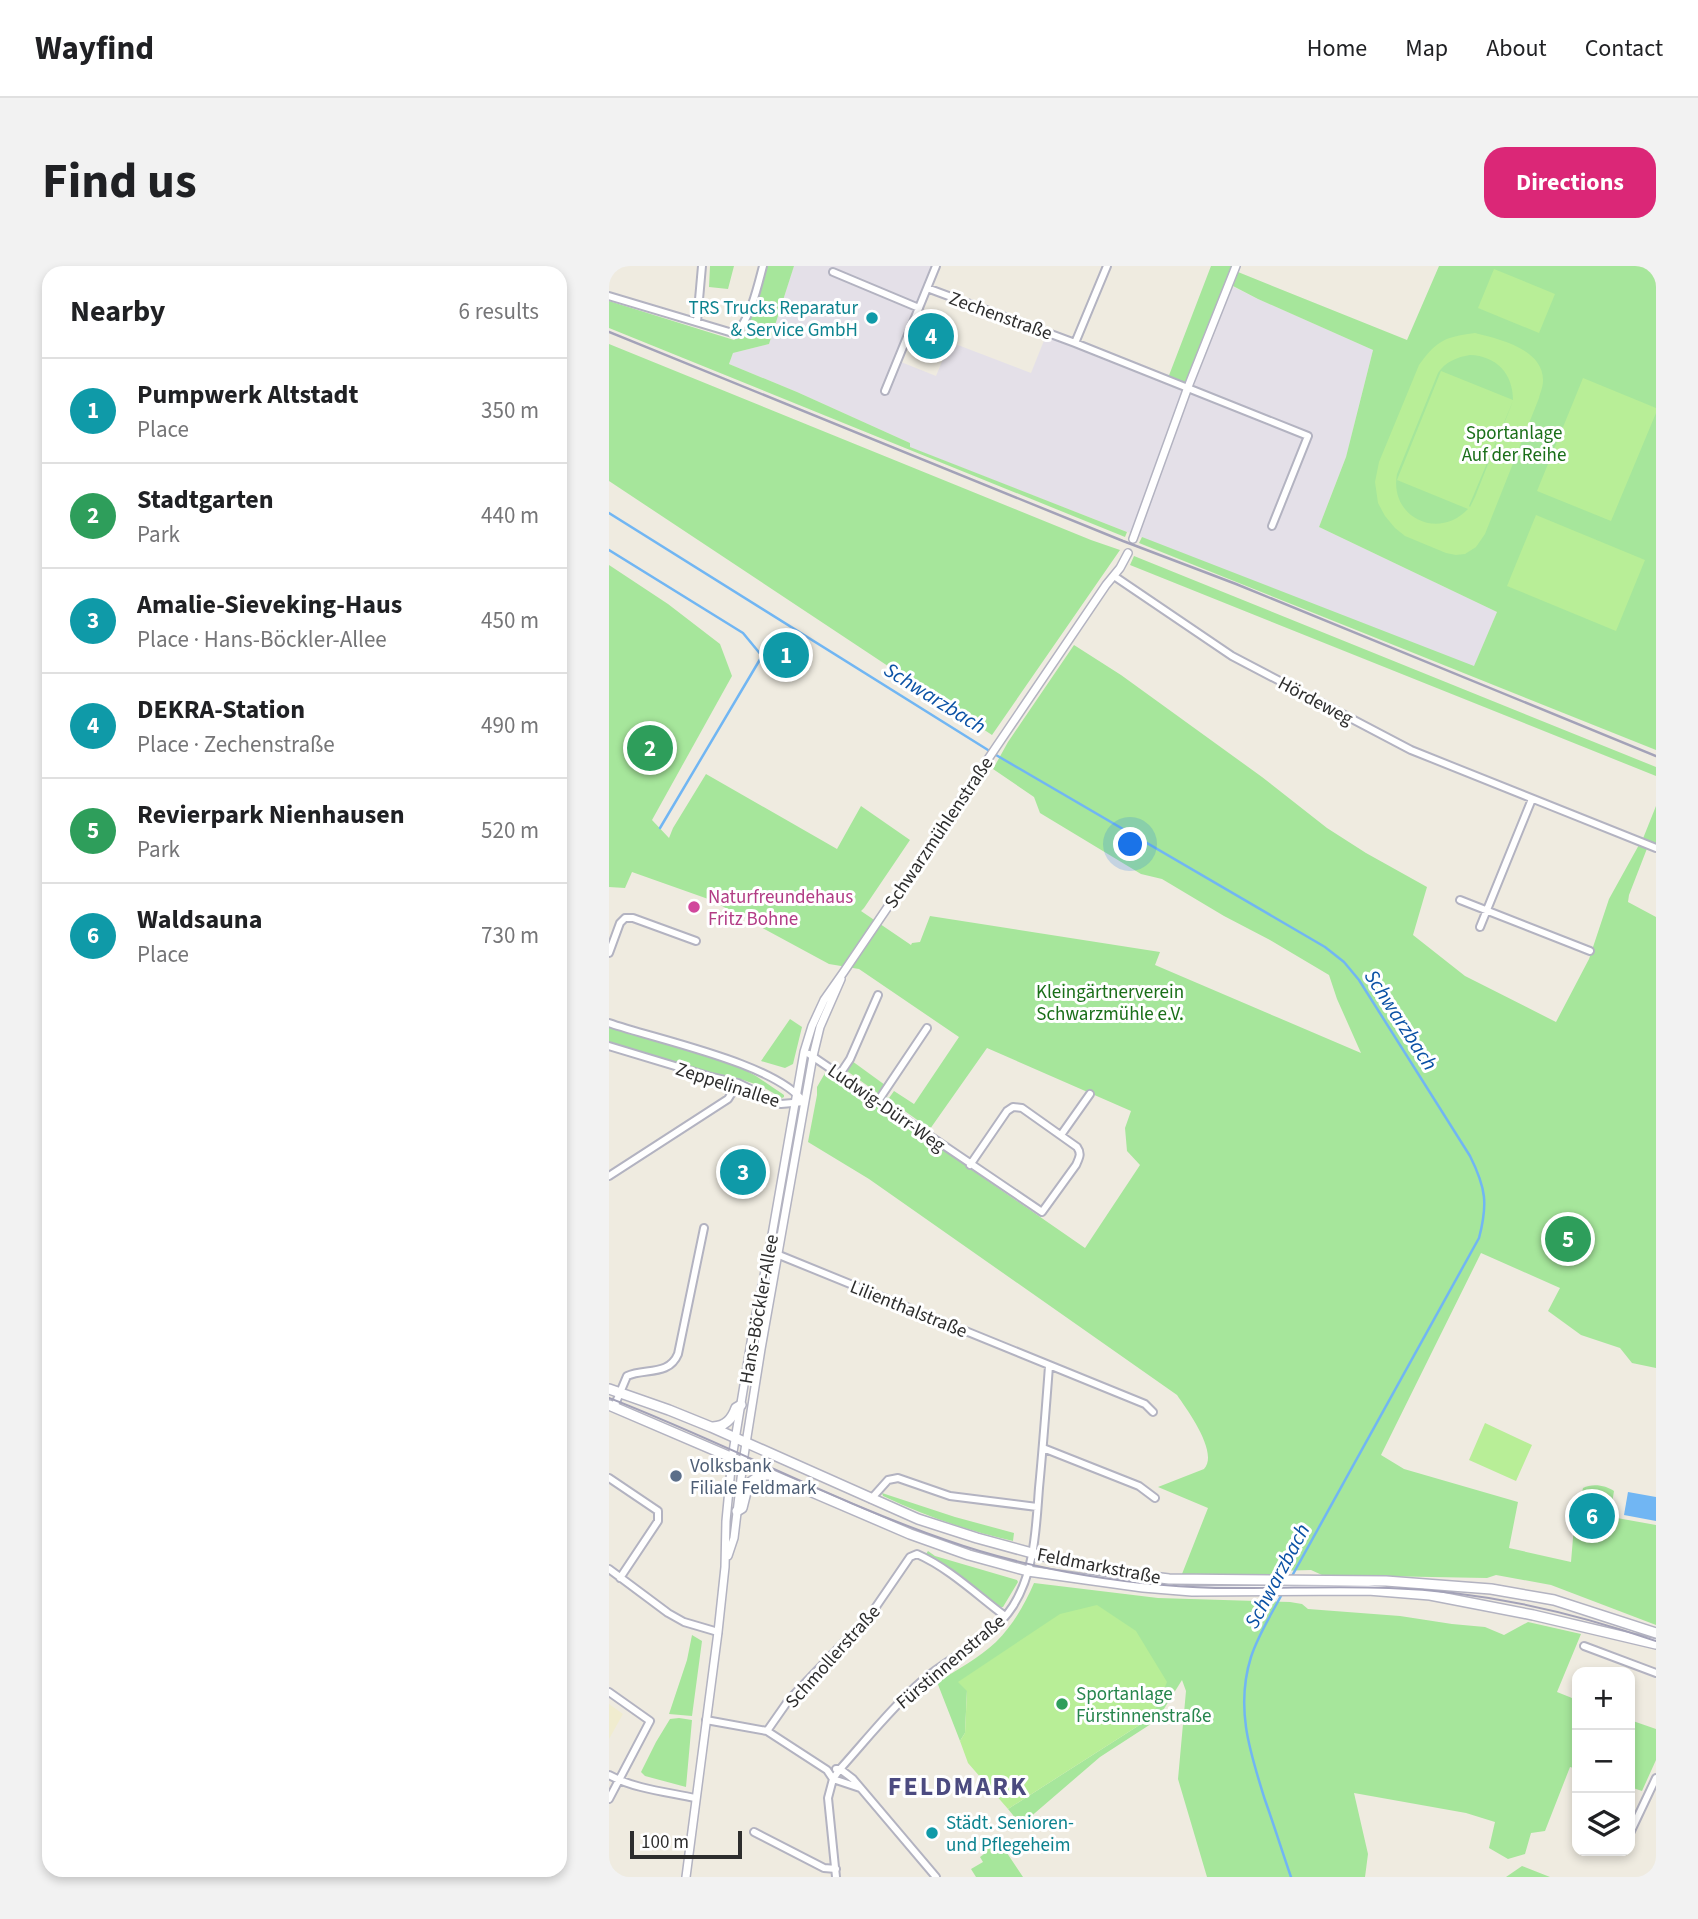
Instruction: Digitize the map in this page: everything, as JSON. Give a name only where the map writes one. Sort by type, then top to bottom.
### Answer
[{"type":"main road","name":"Feldmarkstraße","points":[[609,1389],[711,1427],[918,1519],[1032,1553],[1136,1575],[1169,1579],[1386,1581],[1491,1588],[1554,1600],[1656,1633]]},
{"type":"main road","points":[[711,1427],[720,1427],[728,1422],[733,1418],[736,1408],[741,1405]]},
{"type":"main road","name":"Feldmarkstraße","points":[[611,1406],[910,1534],[969,1555],[1028,1571],[1192,1591],[1381,1591],[1430,1595],[1533,1615],[1656,1644]]},
{"type":"main road","points":[[737,1511],[742,1508],[748,1484],[761,1475],[774,1475]]},
{"type":"street","points":[[697,322],[702,266]]},
{"type":"street","points":[[609,296],[736,334],[743,326],[763,266]]},
{"type":"street","name":"Zechenstraße","points":[[885,391],[936,266]]},
{"type":"street","name":"Zechenstraße","points":[[1075,343],[1107,266]]},
{"type":"street","points":[[1133,539],[1188,387],[1236,266]]},
{"type":"street","name":"Zechenstraße","points":[[833,272],[919,307]]},
{"type":"street","name":"Zechenstraße","points":[[927,288],[1188,387]]},
{"type":"street","points":[[1188,387],[1308,436],[1272,526]]},
{"type":"street","name":"Schwarzmühlenstraße","points":[[804,1052],[824,1000],[1128,553]]},
{"type":"street","name":"Hördeweg","points":[[1114,576],[1231,656],[1411,750],[1656,848]]},
{"type":"street","points":[[1480,927],[1532,799]]},
{"type":"street","points":[[1460,900],[1590,951]]},
{"type":"street","points":[[609,953],[620,923],[625,918],[633,918],[696,941]]},
{"type":"street","name":"Schwarzmühlenstraße","points":[[813,1056],[820,1027],[843,973]]},
{"type":"street","points":[[840,1074],[850,1059],[878,995]]},
{"type":"street","name":"Zeppelinallee","points":[[609,1023],[751,1068],[796,1091],[804,1102],[781,1104],[738,1083],[609,1046]]},
{"type":"street","points":[[878,1101],[927,1028]]},
{"type":"street","name":"Ludwig-Dürr-Weg","points":[[804,1052],[840,1074],[970,1164],[1042,1212],[1080,1158],[1080,1152],[1061,1135],[1021,1108],[1013,1107],[1007,1111],[970,1164]]},
{"type":"street","name":"Hans-Böckler-Allee","points":[[725,1567],[734,1538],[794,1104],[804,1052]]},
{"type":"street","name":"Hans-Böckler-Allee","points":[[686,1877],[725,1567],[731,1458],[754,1324],[773,1253],[813,1056]]},
{"type":"street","points":[[609,1176],[728,1099],[738,1083]]},
{"type":"street","points":[[1061,1135],[1090,1094]]},
{"type":"street","points":[[611,1406],[621,1394],[627,1376],[668,1368],[674,1362],[678,1354],[704,1228]]},
{"type":"street","name":"Lilienthalstraße","points":[[773,1253],[1145,1404],[1153,1412]]},
{"type":"street","points":[[1032,1553],[1049,1366]]},
{"type":"street","points":[[1043,1448],[1139,1486],[1155,1498]]},
{"type":"street","points":[[609,1478],[658,1511],[657,1521],[620,1578]]},
{"type":"street","points":[[871,1499],[888,1480],[898,1478],[950,1496],[1037,1507]]},
{"type":"street","name":"Fürstinnenstraße","points":[[837,1877],[828,1798],[833,1779],[888,1714],[923,1680],[987,1635],[1005,1616],[1014,1605],[1028,1571],[1032,1553]]},
{"type":"street","name":"Schmollerstraße","points":[[767,1731],[788,1701],[871,1614],[910,1557],[917,1554],[923,1557],[1005,1616]]},
{"type":"street","points":[[609,1569],[649,1600],[684,1622],[718,1632]]},
{"type":"street","points":[[1584,1646],[1656,1673]]},
{"type":"street","points":[[609,1692],[650,1721],[609,1800]]},
{"type":"street","points":[[706,1720],[767,1731],[827,1770],[833,1779],[860,1788]]},
{"type":"street","points":[[827,1770],[840,1769],[853,1779],[936,1877]]},
{"type":"street","points":[[609,1775],[619,1781],[695,1798]]},
{"type":"street","points":[[1635,1822],[1656,1778]]},
{"type":"street","points":[[754,1832],[824,1868],[836,1869]]},
{"type":"shaded area","points":[[794,266],[933,266],[918,305],[835,271],[829,273],[916,308],[896,360],[936,376],[950,342],[1031,373],[1047,333],[1190,391],[1232,286],[1373,350],[1346,457],[1319,527],[1497,612],[1474,667],[909,447],[910,443],[729,364],[733,353],[769,344]]},
{"type":"shaded area","points":[[609,1704],[623,1714],[609,1739]]},
{"type":"green space","points":[[710,266],[734,266],[728,289],[709,287]]},
{"type":"green space","points":[[765,266],[794,266],[769,344],[733,353],[729,364],[910,443],[910,447],[1127,532],[1125,537],[609,328],[609,301],[734,340],[745,333]]},
{"type":"green space","points":[[1211,266],[1234,266],[1188,385],[1168,378]]},
{"type":"green space","name":"Sportanlage Auf der Reihe","points":[[1439,266],[1656,266],[1656,750],[1139,543],[1142,537],[1474,666],[1497,612],[1319,527],[1346,457],[1373,350],[1233,286],[1238,272],[1407,340]]},
{"type":"green space","points":[[1494,269],[1555,294],[1539,333],[1478,308]]},
{"type":"green space","points":[[1475,333],[1518,347],[1536,361],[1543,381],[1539,398],[1485,534],[1476,547],[1465,554],[1456,555],[1405,536],[1395,528],[1378,503],[1375,482],[1379,462],[1419,365],[1431,350],[1449,338]],"holes":[[[1479,356],[1495,363],[1506,374],[1513,400],[1441,371],[1397,480],[1397,474],[1438,373],[1444,366],[1461,357]],[[1513,401],[1475,497],[1470,507]],[[1397,480],[1468,509],[1443,523],[1418,520],[1401,502]]]},
{"type":"green space","points":[[609,344],[1120,550],[992,735],[609,481]]},
{"type":"green space","points":[[1583,378],[1656,408],[1611,521],[1537,491]]},
{"type":"green space","points":[[1536,515],[1645,560],[1616,631],[1507,586]]},
{"type":"green space","points":[[1134,556],[1656,767],[1656,776],[1130,565]]},
{"type":"green space","name":"Kleingärtnerverein Schwarzmühle e.V.","points":[[609,565],[668,604],[720,644],[732,676],[652,820],[669,838],[706,774],[837,849],[861,806],[910,840],[861,911],[911,945],[920,942],[930,916],[1160,952],[1155,965],[1361,1053],[1329,975],[1162,879],[1141,874],[1040,813],[1034,797],[993,769],[1008,742],[1074,645],[1121,675],[1262,777],[1327,828],[1427,887],[1413,935],[1465,976],[1556,1022],[1589,959],[1609,899],[1640,843],[1648,846],[1628,902],[1656,917],[1656,1368],[1632,1363],[1620,1348],[1581,1335],[1548,1311],[1560,1288],[1481,1253],[1381,1455],[1404,1469],[1518,1502],[1509,1548],[1571,1562],[1574,1526],[1583,1488],[1595,1485],[1611,1489],[1614,1491],[1611,1510],[1618,1512],[1617,1518],[1656,1525],[1656,1625],[1551,1585],[1496,1575],[1487,1578],[1322,1575],[1311,1570],[1275,1571],[1272,1576],[1182,1574],[1208,1508],[1158,1487],[1204,1469],[1208,1462],[1208,1453],[1200,1432],[1177,1395],[869,1179],[808,1142],[817,1087],[825,1073],[832,1073],[1085,1248],[1140,1165],[1127,1151],[1125,1128],[1131,1111],[987,1048],[930,1129],[885,1097],[889,1098],[894,1091],[914,1104],[959,1037],[859,969],[829,964],[711,900],[632,872],[625,888],[609,887]]},
{"type":"green space","points":[[1656,806],[1656,846],[1642,841]]},
{"type":"green space","points":[[790,1019],[802,1027],[793,1064],[785,1068],[761,1061]]},
{"type":"green space","points":[[609,1026],[736,1065],[784,1097],[728,1075],[708,1075],[609,1045]]},
{"type":"green space","points":[[852,1061],[885,1085],[879,1094],[847,1071]]},
{"type":"green space","points":[[1485,1423],[1532,1445],[1516,1481],[1469,1460]]},
{"type":"green space","points":[[882,1493],[1014,1533],[1013,1541],[931,1516],[883,1496]]},
{"type":"green space","points":[[928,1551],[935,1556],[1018,1582],[1003,1607],[1000,1607],[926,1554]]},
{"type":"green space","points":[[1034,1583],[1158,1598],[1290,1602],[1302,1604],[1308,1609],[1400,1616],[1485,1627],[1504,1635],[1528,1622],[1581,1634],[1557,1692],[1572,1698],[1572,1768],[1545,1831],[1531,1833],[1525,1854],[1508,1859],[1489,1848],[1495,1822],[1466,1813],[1354,1793],[1368,1854],[1365,1877],[1207,1877],[1178,1779],[1186,1691],[1182,1680],[1157,1720],[1100,1757],[1021,1825],[1008,1809],[1152,1717],[959,1681],[967,1690],[965,1733],[960,1741],[937,1682],[975,1659],[996,1642],[1008,1629]]},
{"type":"green space","name":"Sportanlage Fürstinnenstraße","points":[[1097,1605],[1136,1631],[1167,1682],[1152,1717],[1008,1809],[968,1763],[960,1741],[965,1733],[967,1691],[958,1682],[1060,1614]]},
{"type":"green space","points":[[692,1635],[702,1641],[692,1716],[669,1714],[687,1660]]},
{"type":"green space","points":[[670,1719],[692,1720],[686,1787],[645,1776],[641,1772]]},
{"type":"green space","points":[[1635,1722],[1656,1729],[1656,1760],[1642,1791],[1635,1789]]},
{"type":"green space","points":[[998,1839],[1023,1877],[976,1877],[971,1869],[983,1862],[980,1857],[984,1854],[981,1849]]},
{"type":"green space","points":[[1522,1866],[1550,1877],[1506,1877]]},
{"type":"water","points":[[1628,1492],[1656,1497],[1656,1521],[1624,1515]]},
{"type":"waterway","name":"Schwarzbach","points":[[609,513],[996,755],[1325,947],[1344,962],[1359,980],[1470,1156],[1482,1187],[1484,1215],[1479,1238],[1292,1576]]},
{"type":"waterway","points":[[609,550],[743,633],[762,656],[796,676]]},
{"type":"waterway","points":[[660,828],[762,656]]},
{"type":"waterway","name":"Schwarzbach","points":[[1282,1594],[1251,1657],[1246,1676],[1244,1712],[1254,1765],[1291,1877]]},
{"type":"tram line","points":[[609,1398],[903,1524],[963,1546],[1032,1565],[1104,1578],[1185,1587],[1371,1587],[1457,1593],[1558,1612],[1656,1641]]},
{"type":"railway","points":[[609,332],[1656,756]]},
{"type":"place","name":"TRS Trucks Reparatur & Service GmbH","points":[[872,318]]},
{"type":"place","name":"DEKRA-Station","points":[[931,336]]},
{"type":"place","name":"Pumpwerk Altstadt","points":[[786,655]]},
{"type":"place","name":"Stadtgarten","points":[[650,748]]},
{"type":"place","name":"Naturfreundehaus Fritz Bohne","points":[[694,907]]},
{"type":"place","name":"Amalie-Sieveking-Haus","points":[[743,1172]]},
{"type":"place","name":"Revierpark Nienhausen","points":[[1568,1239]]},
{"type":"place","name":"Volksbank Filiale Feldmark","points":[[676,1476]]},
{"type":"place","name":"Waldsauna","points":[[1592,1516]]},
{"type":"place","name":"Sportanlage Fürstinnenstraße","points":[[1062,1704]]},
{"type":"place","name":"Städt. Senioren- und Pflegeheim","points":[[932,1833]]},
{"type":"district","name":"FELDMARK","points":[[958,1786]]}]
